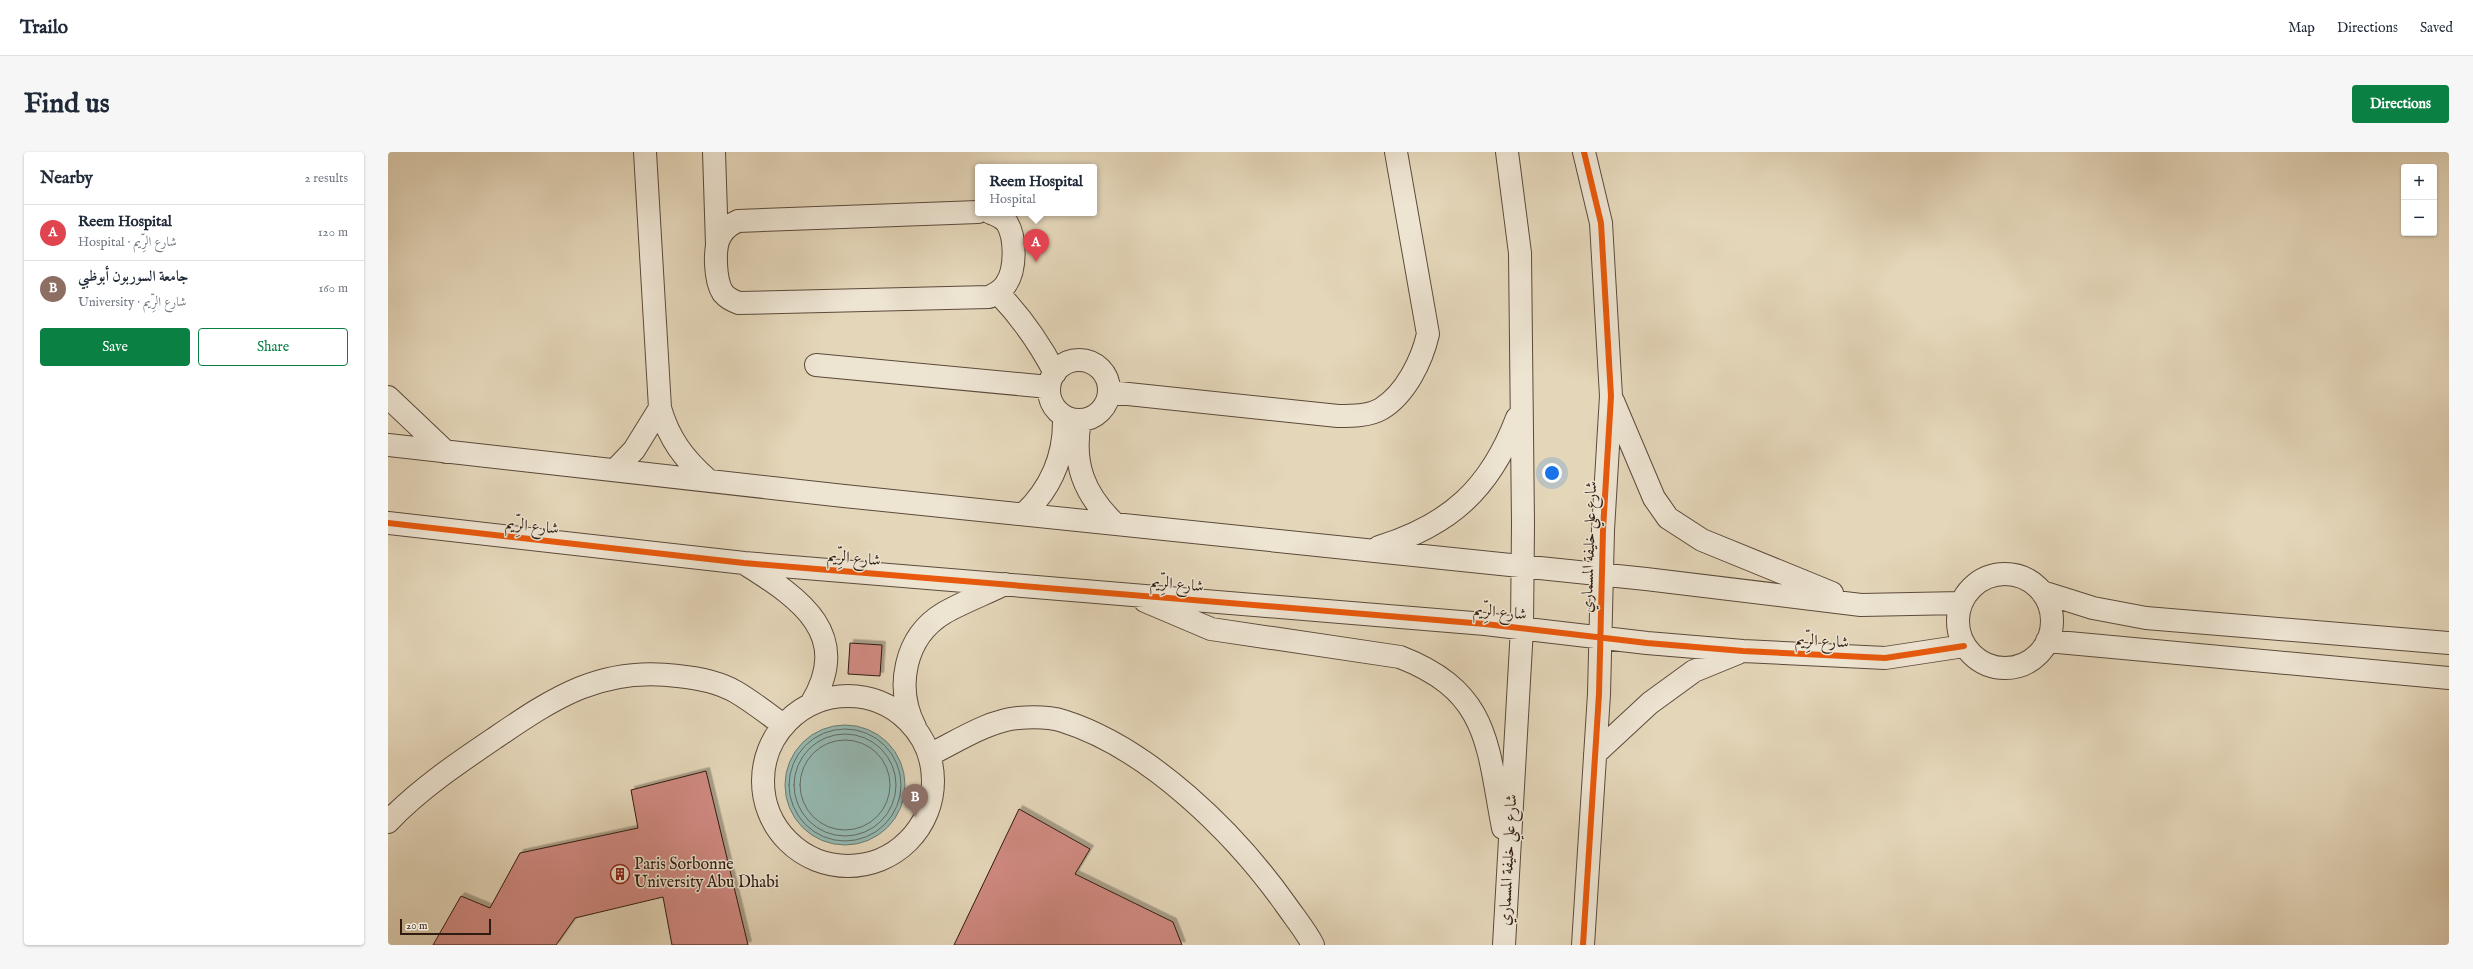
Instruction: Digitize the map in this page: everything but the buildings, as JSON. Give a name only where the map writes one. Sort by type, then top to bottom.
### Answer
[{"type":"street","points":[[645,152],[660,408],[666,428],[677,448],[691,465],[708,480]]},
{"type":"street","points":[[714,152],[720,286],[724,294],[739,303],[978,299],[998,293],[1006,285],[1011,275],[1012,241],[1006,222],[996,216]]},
{"type":"street","points":[[1109,392],[1338,416],[1358,416],[1381,409],[1396,396],[1413,373],[1424,353],[1428,334],[1396,152]]},
{"type":"street","name":"شارع علي خليفة المسماري","points":[[1504,945],[1522,628],[1520,252],[1507,152]]},
{"type":"street","name":"شارع علي خليفة المسماري","points":[[1583,945],[1595,754],[1610,396],[1601,223],[1584,152]]},
{"type":"street","points":[[717,245],[721,234],[728,226],[738,221],[749,219],[975,212]]},
{"type":"street","points":[[998,293],[1021,317],[1040,343],[1052,380],[1050,398],[1056,409],[1072,418],[1090,418],[1100,412],[1107,403],[1109,392],[1108,381],[1103,371],[1095,364],[1084,361],[1073,361],[1063,365],[1052,380]]},
{"type":"street","points":[[816,365],[1052,380]]},
{"type":"street","points":[[1610,396],[1654,498],[1668,518],[1702,540],[1861,605]]},
{"type":"street","points":[[388,397],[446,452]]},
{"type":"street","points":[[615,470],[634,450],[660,408]]},
{"type":"street","points":[[1368,550],[1410,537],[1448,515],[1469,496],[1480,485],[1505,449],[1521,408]]},
{"type":"street","points":[[1024,514],[1038,501],[1058,467],[1064,434],[1072,418]]},
{"type":"street","points":[[1072,418],[1077,437],[1080,469],[1087,490],[1099,509],[1115,524]]},
{"type":"street","points":[[388,445],[1115,524],[1602,574],[1861,605],[1961,603]]},
{"type":"street","name":"شارع الرِّيم","points":[[388,523],[744,563],[1522,628],[1600,636],[1647,643],[1743,651],[1885,658],[1964,646]]},
{"type":"street","points":[[744,563],[803,604],[820,628],[826,648],[826,668],[821,688],[811,704],[784,725],[772,742],[764,762],[763,790],[765,803],[772,823],[785,839],[801,853],[820,862],[840,866],[862,865],[882,859],[900,849],[915,834],[926,816],[932,796],[933,776],[929,755],[907,712],[903,688],[906,664],[916,642],[925,629],[943,614],[1006,584]]},
{"type":"street","points":[[2042,592],[2051,610],[2051,631],[2047,641],[2038,654],[2024,664],[2008,668],[1990,666],[1976,658],[1964,646],[1958,632],[1958,617],[1961,603],[1969,589],[1982,579],[1998,574],[2014,574],[2024,578],[2042,592],[2093,608],[2146,618],[2449,643]]},
{"type":"street","points":[[1127,594],[1211,629],[1400,657],[1426,667],[1449,682],[1470,706],[1485,736],[1509,856]]},
{"type":"street","points":[[2047,641],[2449,678]]},
{"type":"street","points":[[1595,754],[1650,703],[1694,671],[1743,651]]},
{"type":"street","points":[[388,822],[401,808],[474,752],[546,704],[575,690],[610,677],[638,673],[701,679],[735,692],[784,725]]},
{"type":"street","points":[[811,704],[830,698],[844,696],[870,699],[889,707],[906,718],[918,734]]},
{"type":"street","points":[[929,755],[993,724],[1017,718],[1062,721],[1093,734],[1141,760],[1206,812],[1262,872],[1313,945]]},
{"type":"water","points":[[845,725],[857,726],[868,730],[878,735],[887,743],[895,752],[900,762],[904,773],[904,797],[900,808],[895,818],[887,827],[878,835],[868,840],[857,844],[845,845],[833,844],[822,840],[812,835],[803,827],[795,818],[790,808],[786,797],[785,785],[786,773],[790,762],[795,752],[803,743],[812,735],[822,730],[833,726]]},
{"type":"cycle path","points":[[1583,945],[1599,694],[1603,530],[1611,396],[1601,223],[1584,152]]},
{"type":"cycle path","points":[[388,523],[744,563],[1485,624],[1647,643],[1743,651],[1885,658],[1964,646]]},
{"type":"place","name":"Reem Hospital","points":[[1036,262]]},
{"type":"place","name":"جامعة السوربون أبوظبي","points":[[915,817]]},
{"type":"place","name":"Paris Sorbonne University Abu Dhabi","points":[[620,874]]}]
